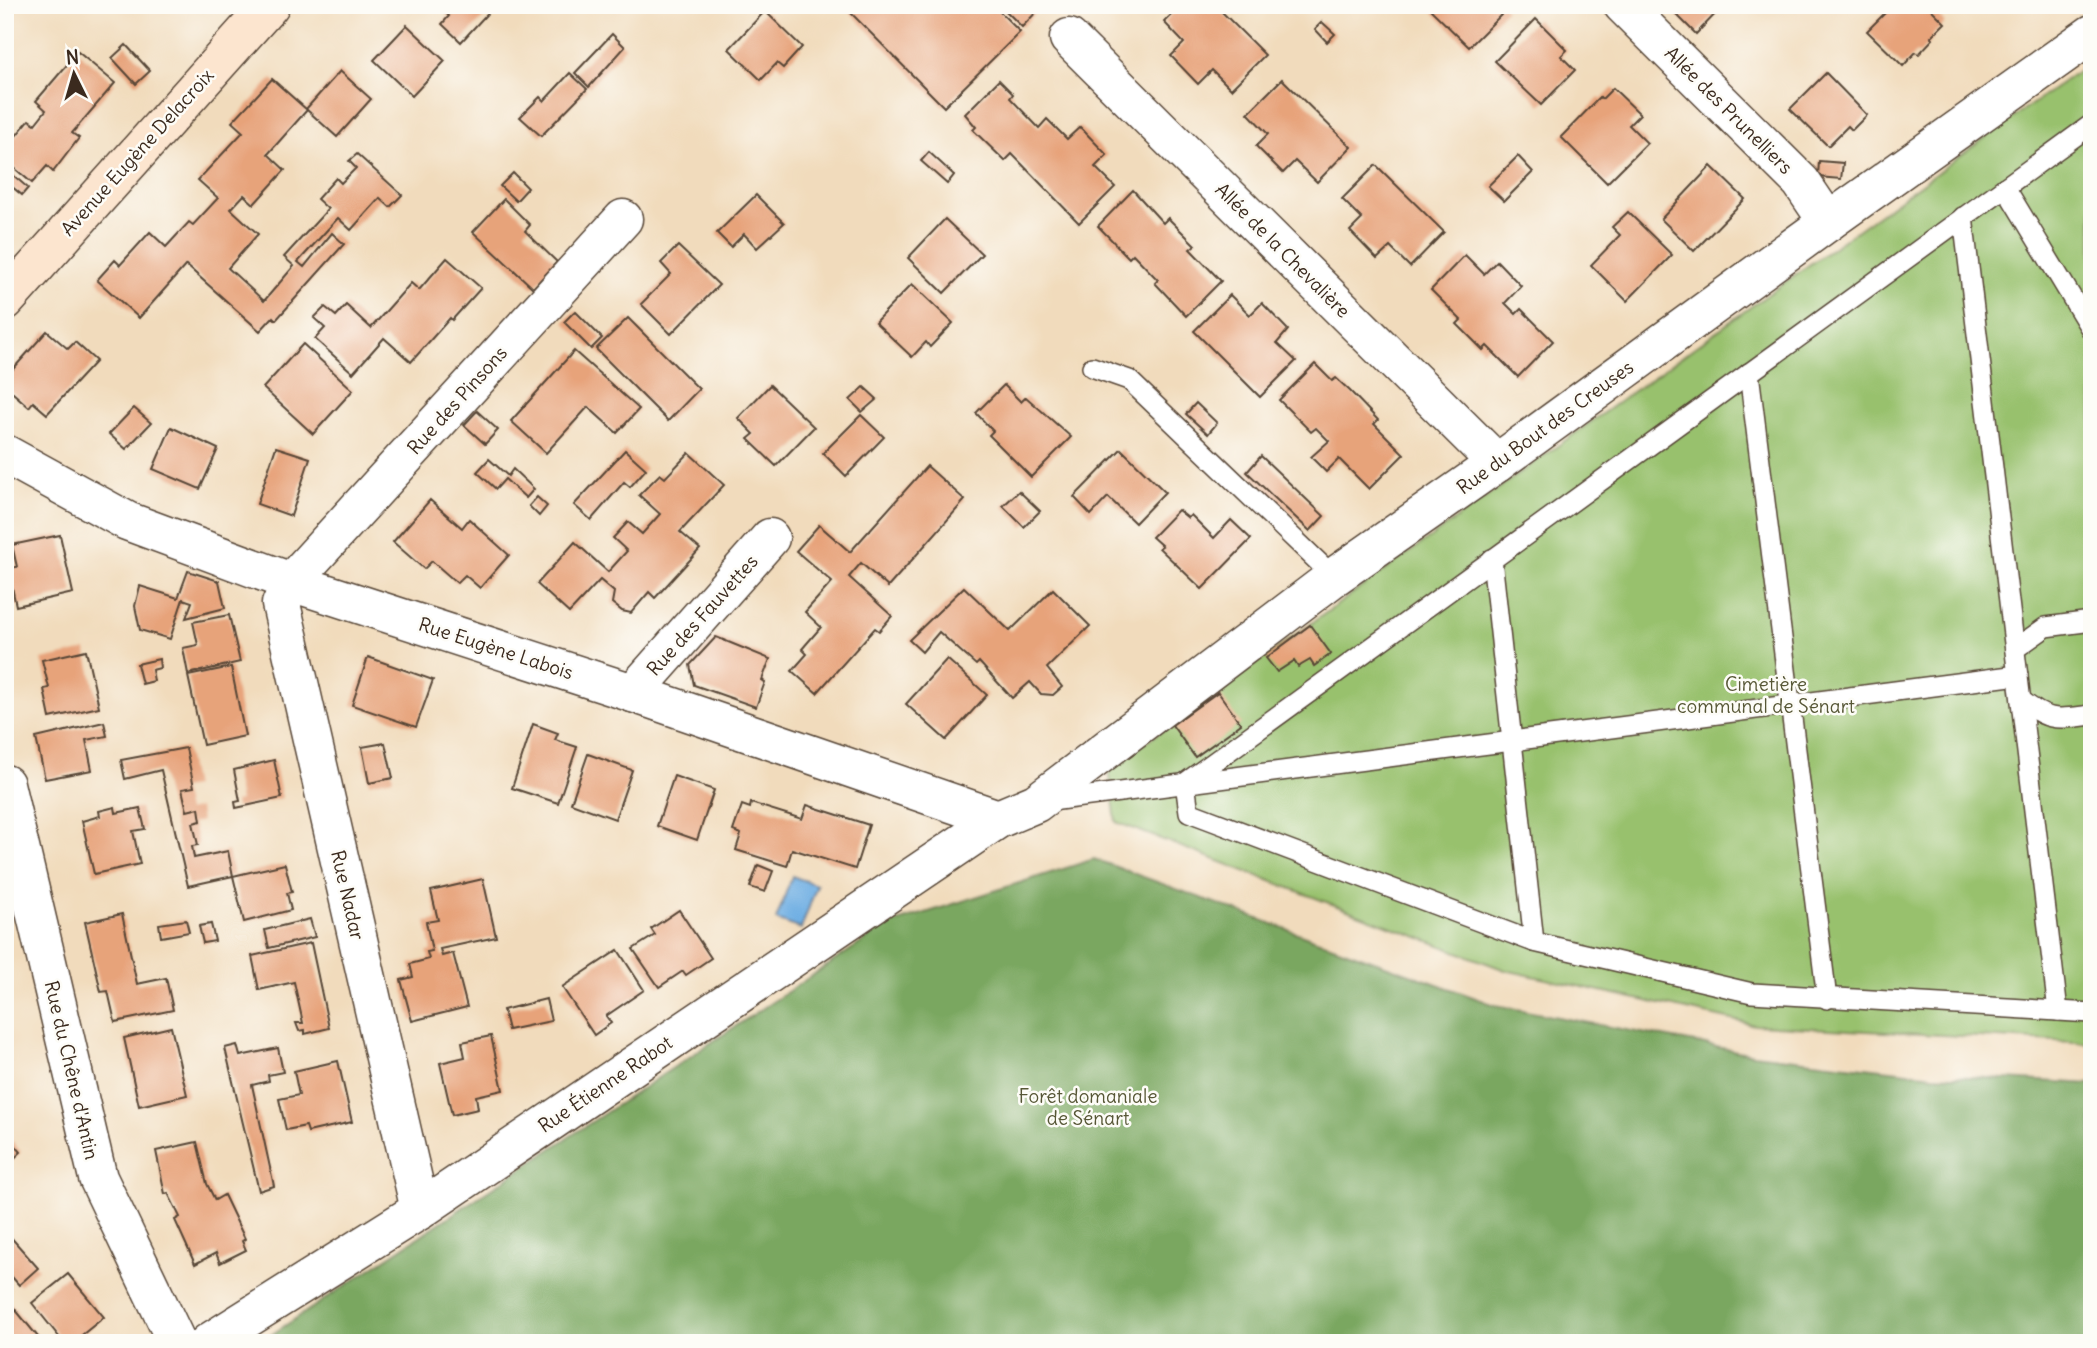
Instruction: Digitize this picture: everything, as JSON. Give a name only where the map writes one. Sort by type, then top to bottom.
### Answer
[{"type":"main road","name":"Avenue Eugène Delacroix","points":[[5,301],[270,5]]},
{"type":"street","name":"Allée des Prunelliers","points":[[1623,5],[1801,182],[1828,222]]},
{"type":"street","name":"Rue du Bout des Creuses","points":[[998,819],[1036,803],[1334,577],[1497,463],[2092,34]]},
{"type":"street","name":"Allée de la Chevalière","points":[[1069,38],[1497,463]]},
{"type":"street","name":"Rue des Pinsons","points":[[291,582],[623,219]]},
{"type":"street","name":"Rue Eugène Labois","points":[[5,454],[127,521],[291,582],[633,693],[998,819]]},
{"type":"street","name":"Rue des Fauvettes","points":[[633,693],[771,538]]},
{"type":"street","name":"Rue Nadar","points":[[291,582],[281,604],[420,1210]]},
{"type":"street","name":"Rue du Chêne d'Antin","points":[[5,784],[98,1178],[177,1343]]},
{"type":"street","name":"Rue Étienne Rabot","points":[[208,1343],[420,1210],[998,819]]},
{"type":"lane","points":[[1185,783],[2092,124]]},
{"type":"lane","points":[[2005,187],[2092,331]]},
{"type":"lane","points":[[1964,217],[2058,1011]]},
{"type":"lane","points":[[1092,367],[1129,380],[1334,577]]},
{"type":"lane","points":[[1749,373],[1827,999]]},
{"type":"lane","points":[[1492,559],[1534,942]]},
{"type":"lane","points":[[2015,649],[2046,627],[2092,621]]},
{"type":"lane","points":[[1036,803],[2018,675]]},
{"type":"lane","points":[[2021,700],[2036,712],[2056,720],[2092,715]]},
{"type":"lane","points":[[1185,783],[1189,812],[1534,942],[1752,993],[2092,1013]]},
{"type":"green space","name":"Cimetière communal de Sénart","points":[[2092,61],[2092,1043],[1755,1025],[1505,970],[1116,822],[1109,769]]},
{"type":"green space","name":"Forêt domaniale de Sénart","points":[[1094,859],[1495,1005],[1753,1054],[1934,1075],[2092,1084],[2092,1343],[259,1343],[888,925]]},
{"type":"water","points":[[792,876],[817,885],[801,929],[776,920]]},
{"type":"building","points":[[437,5],[495,5],[461,42],[442,24],[449,16]]},
{"type":"building","points":[[849,5],[993,5],[1020,32],[944,107],[846,8]]},
{"type":"building","points":[[1000,5],[1043,5],[1022,27]]},
{"type":"building","points":[[1181,5],[1215,5],[1265,55],[1231,89],[1212,70],[1198,84],[1171,56],[1184,43],[1164,22]]},
{"type":"building","points":[[1435,5],[1502,5],[1506,10],[1469,47],[1431,10]]},
{"type":"building","points":[[1667,5],[1724,5],[1696,34]]},
{"type":"building","points":[[1893,5],[1927,5],[1945,23],[1919,54],[1916,52],[1903,66],[1867,31]]},
{"type":"building","points":[[765,11],[802,47],[783,68],[777,63],[761,80],[729,49]]},
{"type":"building","points":[[1536,19],[1567,50],[1561,56],[1575,70],[1541,105],[1495,61]]},
{"type":"building","points":[[1322,22],[1335,34],[1327,42],[1315,29]]},
{"type":"building","points":[[407,25],[445,61],[412,96],[374,60]]},
{"type":"building","points":[[612,34],[625,47],[589,87],[575,73]]},
{"type":"building","points":[[126,45],[150,71],[136,84],[112,58]]},
{"type":"building","points":[[78,52],[115,83],[72,133],[79,138],[53,172],[47,166],[32,183],[5,160],[5,149],[29,120],[35,124],[46,110],[36,101]]},
{"type":"building","points":[[340,71],[371,99],[337,137],[307,110],[268,154],[285,170],[254,204],[244,195],[231,209],[258,234],[228,268],[264,301],[294,266],[284,257],[328,209],[317,199],[336,178],[341,183],[356,168],[349,161],[357,154],[402,195],[390,207],[380,198],[351,230],[338,218],[298,262],[304,267],[332,233],[344,244],[276,320],[273,317],[260,331],[186,265],[139,318],[97,280],[115,260],[120,265],[150,232],[166,247],[189,222],[193,225],[218,198],[198,180],[243,132],[232,122],[272,79],[306,109]]},
{"type":"building","points":[[570,73],[587,89],[541,136],[520,117],[540,97],[544,101]]},
{"type":"building","points":[[1826,73],[1867,115],[1852,130],[1848,126],[1828,146],[1790,109]]},
{"type":"building","points":[[1282,79],[1351,147],[1317,182],[1295,161],[1283,173],[1256,146],[1268,134],[1248,113]]},
{"type":"building","points":[[999,80],[1013,94],[1010,98],[1039,128],[1047,119],[1067,139],[1080,127],[1107,155],[1095,167],[1115,187],[1079,223],[1012,154],[1005,161],[973,130],[976,127],[965,114]]},
{"type":"building","points":[[1613,88],[1640,114],[1629,125],[1647,143],[1607,183],[1561,137],[1600,97],[1602,99]]},
{"type":"building","points":[[929,152],[954,175],[947,184],[921,161]]},
{"type":"building","points":[[1518,156],[1533,172],[1504,201],[1488,186]]},
{"type":"building","points":[[1819,161],[1843,163],[1841,179],[1818,177]]},
{"type":"building","points":[[1376,165],[1444,232],[1410,267],[1390,247],[1377,259],[1350,231],[1362,219],[1342,199]]},
{"type":"building","points":[[1711,166],[1745,199],[1694,251],[1661,219]]},
{"type":"building","points":[[5,168],[28,188],[22,195],[5,181]]},
{"type":"building","points":[[513,173],[528,188],[516,201],[500,186]]},
{"type":"building","points":[[1133,190],[1163,223],[1168,218],[1195,245],[1190,249],[1221,281],[1186,316],[1155,283],[1158,280],[1133,254],[1129,258],[1098,226]]},
{"type":"building","points":[[756,195],[784,223],[757,248],[744,234],[731,247],[717,233]]},
{"type":"building","points":[[504,199],[530,225],[525,231],[557,262],[533,288],[473,232]]},
{"type":"building","points":[[1628,212],[1672,255],[1627,301],[1591,265],[1620,235],[1612,227]]},
{"type":"building","points":[[945,219],[982,254],[944,293],[908,258]]},
{"type":"building","points":[[678,246],[719,285],[671,334],[641,304],[671,274],[661,263]]},
{"type":"building","points":[[1465,255],[1484,274],[1497,261],[1521,286],[1505,303],[1516,314],[1521,309],[1553,341],[1518,377],[1487,346],[1483,350],[1457,324],[1461,320],[1431,290]]},
{"type":"building","points":[[447,258],[481,288],[411,362],[384,338],[353,373],[315,339],[325,328],[314,318],[325,307],[336,316],[346,305],[371,328],[411,283],[419,290]]},
{"type":"building","points":[[912,284],[953,323],[930,347],[926,342],[912,357],[875,322]]},
{"type":"building","points":[[1230,295],[1250,315],[1262,303],[1288,330],[1277,343],[1296,361],[1260,397],[1194,331]]},
{"type":"building","points":[[575,311],[602,338],[591,349],[564,322]]},
{"type":"building","points":[[628,318],[699,389],[668,421],[596,349]]},
{"type":"building","points":[[47,331],[68,349],[75,342],[96,361],[47,414],[33,402],[29,407],[5,386],[5,378]]},
{"type":"building","points":[[303,344],[353,390],[313,434],[263,388]]},
{"type":"building","points":[[574,351],[639,409],[617,433],[588,407],[546,453],[511,421]]},
{"type":"building","points":[[1315,364],[1332,381],[1336,378],[1350,391],[1378,420],[1374,424],[1404,454],[1369,489],[1339,459],[1326,472],[1311,457],[1329,441],[1316,428],[1311,432],[1279,400]]},
{"type":"building","points":[[770,385],[814,427],[776,466],[748,439],[754,434],[738,418]]},
{"type":"building","points":[[1004,385],[1021,402],[1026,397],[1071,437],[1031,477],[989,435],[993,431],[976,413]]},
{"type":"building","points":[[864,387],[877,399],[862,412],[850,400]]},
{"type":"building","points":[[1196,403],[1217,423],[1208,434],[1186,414]]},
{"type":"building","points":[[134,408],[151,423],[126,449],[109,434]]},
{"type":"building","points":[[477,411],[498,430],[485,444],[464,425]]},
{"type":"building","points":[[861,415],[884,437],[846,476],[823,453]]},
{"type":"building","points":[[171,427],[218,449],[200,489],[153,469]]},
{"type":"building","points":[[276,447],[310,458],[291,516],[257,504]]},
{"type":"building","points":[[1121,449],[1165,492],[1135,523],[1108,497],[1091,515],[1074,497]]},
{"type":"building","points":[[625,450],[646,469],[630,487],[624,482],[591,520],[574,505]]},
{"type":"building","points":[[689,453],[724,485],[680,532],[700,549],[655,598],[649,592],[631,613],[622,611],[612,603],[614,592],[600,580],[569,613],[537,584],[575,542],[608,572],[627,551],[613,538],[628,522],[642,534],[660,514],[639,495],[660,474],[665,478]]},
{"type":"building","points":[[1261,456],[1324,516],[1310,531],[1247,472]]},
{"type":"building","points":[[489,459],[508,476],[513,469],[534,489],[526,498],[505,479],[496,489],[477,472]]},
{"type":"building","points":[[927,466],[965,500],[888,587],[861,563],[849,577],[892,616],[879,631],[875,628],[817,693],[792,671],[807,654],[802,649],[821,627],[805,612],[832,582],[796,551],[819,525],[850,552]]},
{"type":"building","points":[[1019,491],[1040,511],[1024,527],[1003,506]]},
{"type":"building","points":[[537,497],[547,506],[539,516],[529,506]]},
{"type":"building","points":[[430,500],[462,528],[469,519],[509,555],[480,588],[465,575],[457,583],[432,561],[424,569],[393,542]]},
{"type":"building","points":[[1178,510],[1188,518],[1191,515],[1214,538],[1231,520],[1251,539],[1202,589],[1159,548],[1162,546],[1152,537]]},
{"type":"building","points":[[60,535],[73,593],[16,606],[8,568],[17,567],[12,545]]},
{"type":"building","points":[[188,571],[219,581],[225,608],[186,618],[192,602],[183,599],[170,639],[140,630],[135,606],[140,586],[178,598]]},
{"type":"building","points":[[964,587],[1010,631],[1053,589],[1090,626],[1047,668],[1062,687],[1053,695],[1041,694],[1030,682],[1012,698],[979,662],[976,665],[939,632],[922,652],[909,640]]},
{"type":"building","points":[[229,615],[240,662],[188,674],[183,648],[198,645],[193,622]]},
{"type":"building","points":[[1310,625],[1331,654],[1314,666],[1310,660],[1298,667],[1294,661],[1277,672],[1266,658]]},
{"type":"building","points":[[716,637],[770,659],[756,707],[694,685],[690,665]]},
{"type":"building","points":[[86,650],[99,707],[50,718],[44,689],[49,688],[42,660]]},
{"type":"building","points":[[368,657],[433,680],[416,727],[352,705]]},
{"type":"building","points":[[159,659],[160,668],[152,670],[154,681],[142,684],[137,664]]},
{"type":"building","points":[[947,659],[987,695],[946,740],[906,704]]},
{"type":"building","points":[[231,667],[245,736],[203,745],[188,676]]},
{"type":"building","points":[[1218,692],[1241,724],[1195,757],[1172,725]]},
{"type":"building","points":[[104,722],[107,736],[86,740],[92,770],[45,779],[36,738]]},
{"type":"building","points":[[533,724],[558,733],[555,740],[577,747],[558,803],[512,788]]},
{"type":"building","points":[[385,743],[393,778],[369,783],[362,747]]},
{"type":"building","points":[[186,748],[194,787],[182,789],[187,811],[199,808],[201,821],[193,823],[198,845],[192,846],[194,858],[228,851],[233,876],[188,886],[161,770],[125,779],[121,760]]},
{"type":"building","points":[[588,754],[632,770],[615,819],[571,803]]},
{"type":"building","points":[[274,760],[282,798],[236,808],[235,802],[240,801],[234,770]]},
{"type":"building","points":[[674,776],[714,790],[697,840],[657,826]]},
{"type":"building","points":[[751,803],[802,819],[807,805],[869,825],[855,869],[792,849],[787,866],[736,850],[741,834],[733,831],[742,805],[750,808]]},
{"type":"building","points":[[115,807],[116,813],[140,808],[145,829],[133,831],[140,864],[94,874],[82,821],[100,816],[99,811]]},
{"type":"building","points":[[285,864],[292,892],[287,893],[291,910],[244,922],[233,876]]},
{"type":"building","points":[[758,865],[773,871],[765,892],[750,887]]},
{"type":"building","points":[[483,879],[496,937],[440,949],[442,956],[453,953],[467,1007],[412,1021],[401,980],[413,977],[410,964],[429,959],[427,952],[432,951],[426,922],[438,920],[431,891]]},
{"type":"building","points":[[679,910],[711,958],[686,975],[683,971],[659,987],[633,949],[655,935],[651,929]]},
{"type":"building","points":[[122,914],[137,984],[166,978],[173,1010],[115,1022],[108,991],[101,992],[85,922]]},
{"type":"building","points":[[310,919],[315,937],[269,948],[265,930]]},
{"type":"building","points":[[186,920],[189,932],[161,937],[159,924]]},
{"type":"building","points":[[211,924],[215,941],[203,943],[199,926]]},
{"type":"building","points":[[311,943],[329,1028],[305,1034],[305,1030],[299,1031],[296,1023],[303,1023],[294,982],[259,990],[252,956]]},
{"type":"building","points":[[618,950],[644,990],[606,1016],[611,1023],[594,1035],[562,987]]},
{"type":"building","points":[[546,999],[551,1021],[508,1030],[503,1010]]},
{"type":"building","points":[[171,1027],[187,1095],[139,1106],[124,1038]]},
{"type":"building","points":[[491,1036],[503,1090],[476,1096],[478,1109],[452,1115],[440,1063],[465,1057],[462,1042]]},
{"type":"building","points":[[237,1045],[240,1056],[278,1048],[283,1072],[268,1075],[269,1081],[252,1085],[274,1186],[259,1191],[225,1048]]},
{"type":"building","points":[[338,1061],[352,1122],[308,1132],[306,1126],[286,1130],[279,1099],[299,1095],[294,1071]]},
{"type":"building","points":[[5,1139],[10,1139],[21,1152],[9,1163],[5,1159]]},
{"type":"building","points":[[197,1142],[207,1184],[215,1200],[224,1195],[245,1239],[242,1241],[246,1250],[220,1263],[216,1253],[195,1264],[175,1220],[180,1217],[168,1193],[165,1194],[156,1151]]},
{"type":"building","points":[[8,1234],[38,1268],[19,1285],[5,1269],[5,1237]]},
{"type":"building","points":[[68,1274],[104,1317],[72,1343],[64,1343],[32,1303]]},
{"type":"building","points":[[5,1297],[43,1343],[5,1343]]}]
